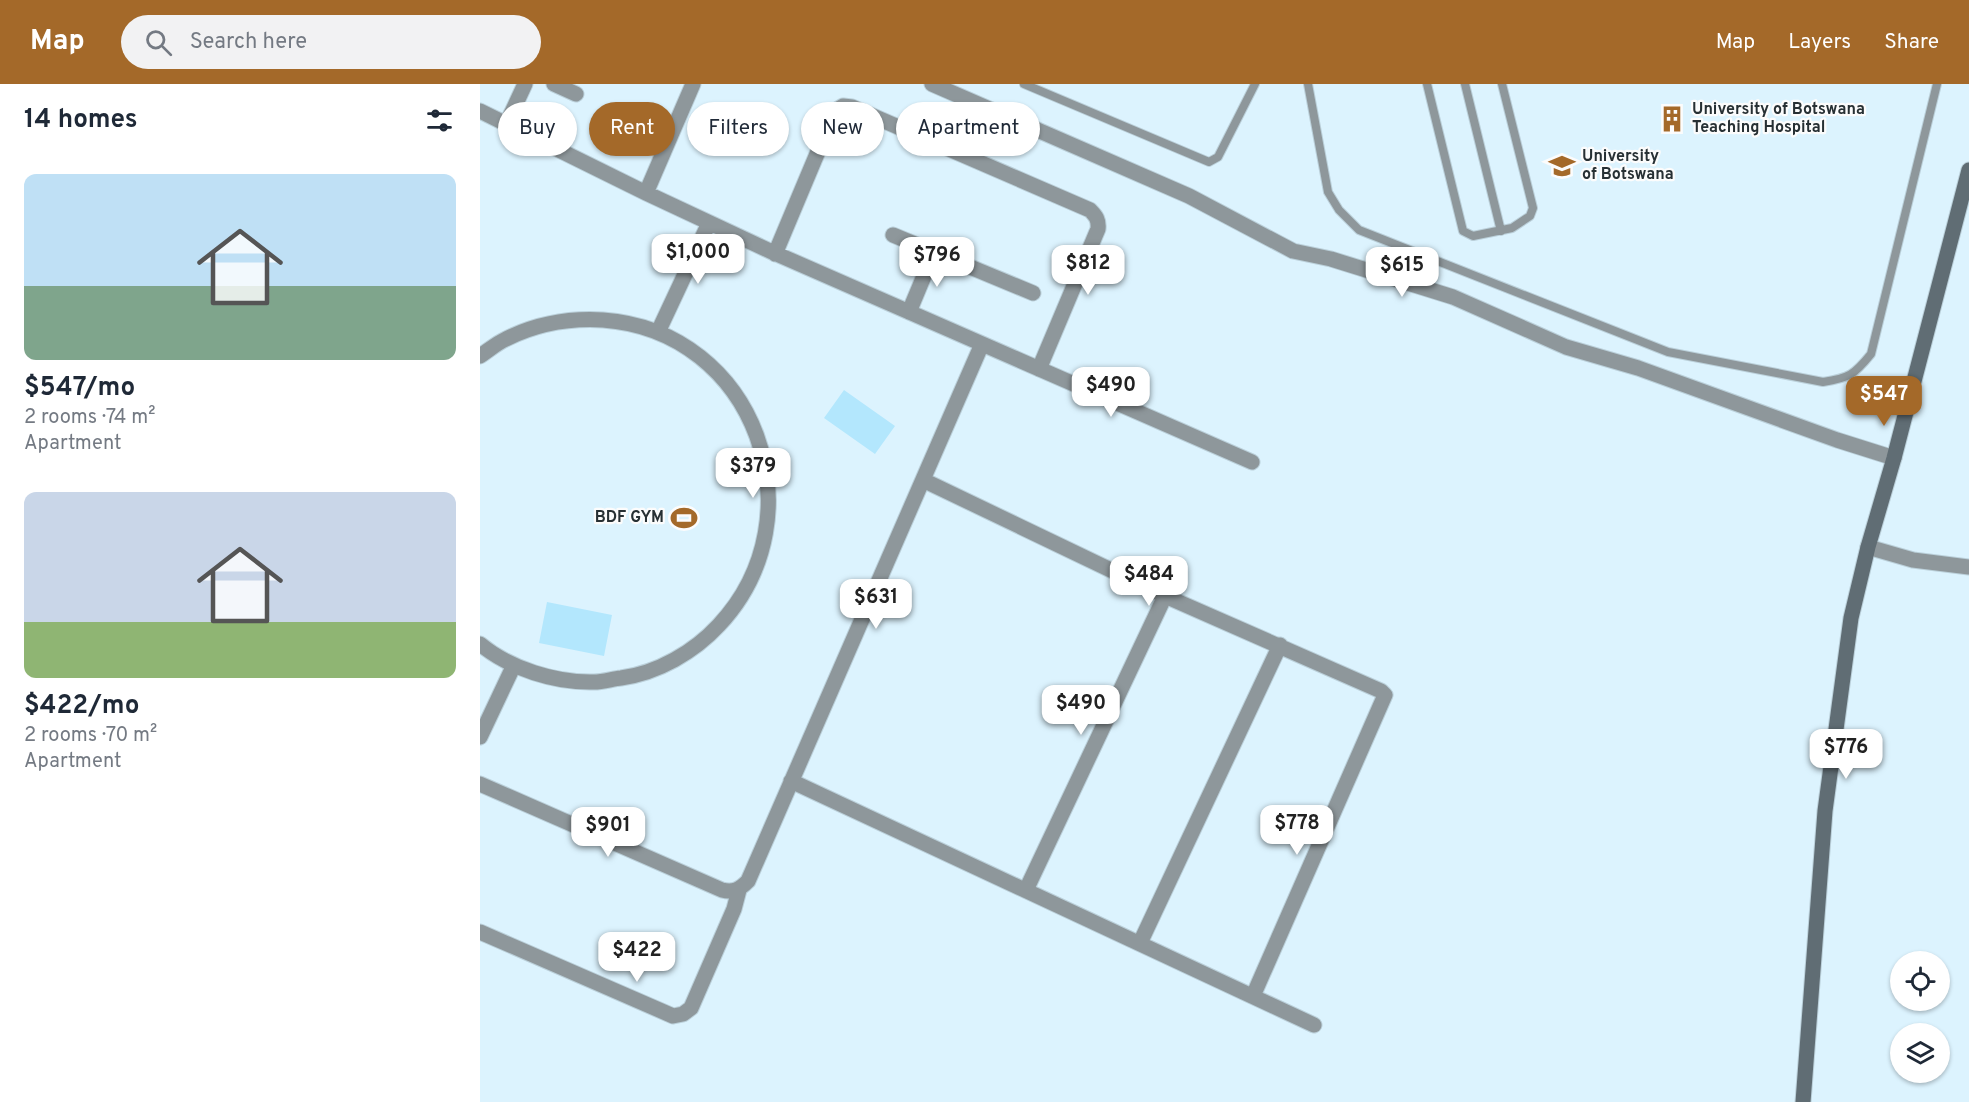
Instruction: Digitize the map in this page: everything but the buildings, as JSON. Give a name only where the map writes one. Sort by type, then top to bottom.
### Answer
[{"type":"street","points":[[517,102],[525,84]]},
{"type":"street","points":[[554,84],[576,94]]},
{"type":"street","points":[[646,193],[693,84]]},
{"type":"street","points":[[932,84],[1189,196],[1293,251],[1330,259],[1453,297],[1566,347],[1638,368],[1837,440],[1894,458]]},
{"type":"street","points":[[775,254],[835,111],[843,106],[874,116],[1090,210],[1098,219],[1098,229],[1039,369]]},
{"type":"street","points":[[480,111],[498,121]]},
{"type":"street","points":[[570,156],[775,254],[1252,462]]},
{"type":"street","points":[[1803,1102],[1825,811],[1851,618],[1969,170]]},
{"type":"street","points":[[658,332],[709,223]]},
{"type":"street","points":[[893,235],[1034,293]]},
{"type":"street","points":[[909,312],[934,252]]},
{"type":"street","points":[[480,356],[506,339],[543,325],[581,319],[620,322],[658,332],[694,352],[724,380],[748,414],[763,452],[770,493],[767,534],[755,573],[734,609],[706,639],[672,662],[634,676],[594,682],[553,678],[514,665],[480,645]]},
{"type":"street","points":[[480,932],[673,1016],[678,1016],[691,1008],[734,909],[739,890],[748,881],[982,344]]},
{"type":"street","points":[[923,480],[1165,596],[1280,645],[1381,691],[1384,695],[1253,996]]},
{"type":"street","points":[[1868,547],[1913,560],[1969,567]]},
{"type":"street","points":[[1026,890],[1165,596]]},
{"type":"street","points":[[1140,943],[1280,645]]},
{"type":"street","points":[[480,737],[514,665]]},
{"type":"street","points":[[792,782],[1314,1025]]},
{"type":"street","points":[[480,784],[722,890],[729,892],[739,890]]},
{"type":"lane","points":[[1024,84],[1209,162],[1218,157],[1255,84]]},
{"type":"lane","points":[[1308,84],[1328,192],[1339,210],[1359,230],[1668,352],[1823,382],[1847,378],[1858,370],[1870,354],[1937,84]]},
{"type":"lane","points":[[1427,84],[1463,231],[1473,236],[1512,228],[1525,221],[1533,208],[1502,84]]},
{"type":"lane","points":[[1465,84],[1501,231]]},
{"type":"shaded area","points":[[844,390],[895,426],[875,454],[824,418]]},
{"type":"shaded area","points":[[547,602],[612,615],[604,656],[539,643]]},
{"type":"place","name":"University of Botswana Teaching Hospital","points":[[1672,119]]},
{"type":"place","name":"University of Botswana","points":[[1562,166]]},
{"type":"place","name":"BDF GYM","points":[[684,518]]}]
